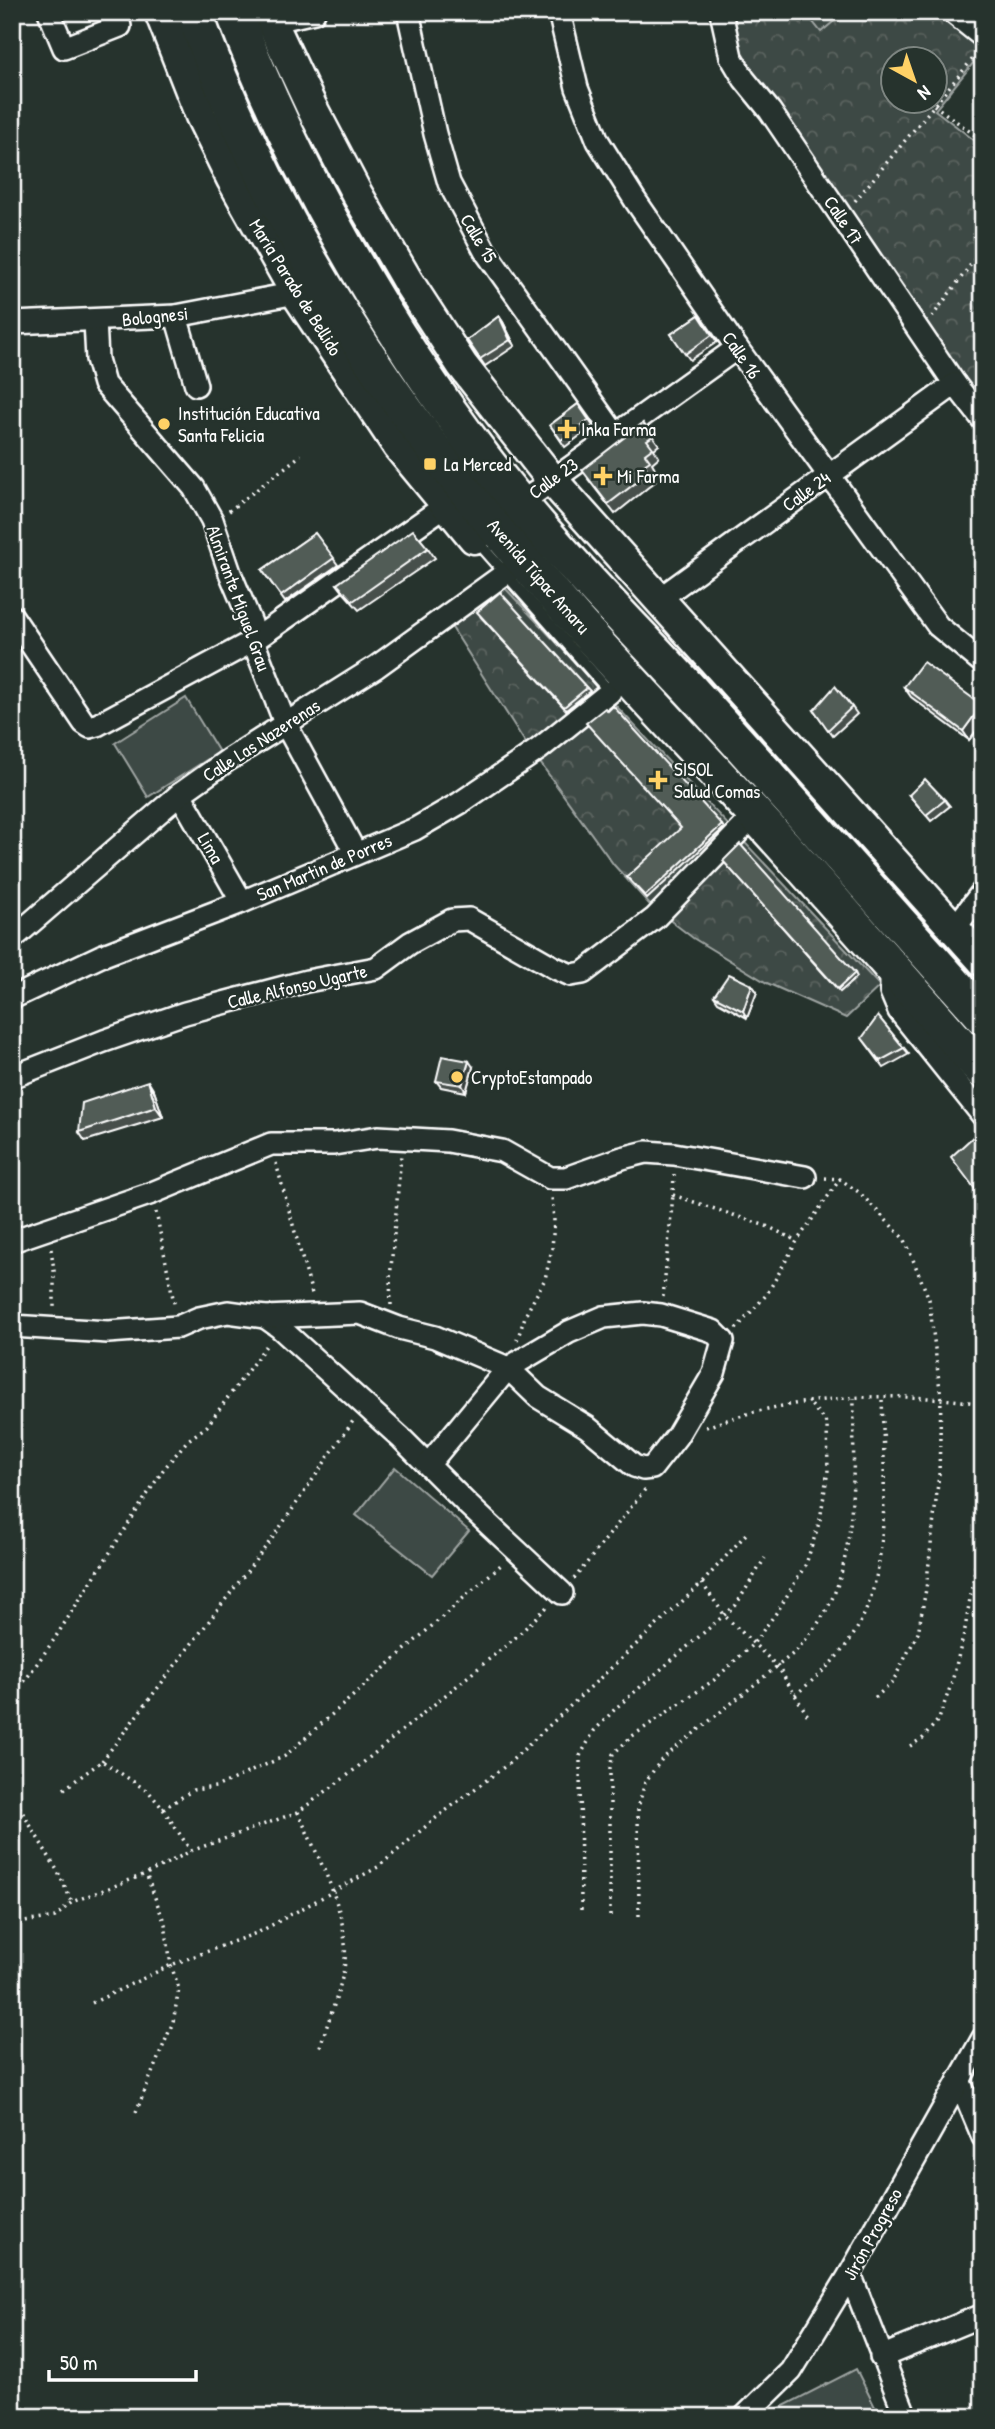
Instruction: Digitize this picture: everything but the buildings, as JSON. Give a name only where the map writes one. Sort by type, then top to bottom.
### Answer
[{"type":"highway","name":"Avenida Túpac Amaru","points":[[194,12],[244,134],[294,233],[456,498],[496,521],[781,789],[983,1016]]},
{"type":"highway","name":"Avenida Túpac Amaru","points":[[253,19],[292,143],[330,218],[377,300],[484,458],[496,521],[514,566],[628,678],[983,1071]]},
{"type":"main road","name":"María Parado de Bellido","points":[[160,12],[201,116],[227,169],[296,293],[398,446],[456,498]]},
{"type":"main road","points":[[253,19],[312,108],[356,194],[408,282],[462,365],[551,480],[983,961]]},
{"type":"street","points":[[49,12],[64,48],[118,19]]},
{"type":"street","points":[[253,19],[314,12]]},
{"type":"street","name":"Calle 15","points":[[408,12],[435,134],[449,183],[485,251],[615,435]]},
{"type":"street","name":"Calle 16","points":[[559,12],[577,88],[598,141],[737,348],[938,626],[983,663]]},
{"type":"street","name":"Calle 17","points":[[720,12],[731,57],[744,79],[770,111],[955,384],[983,420]]},
{"type":"street","points":[[951,12],[979,46]]},
{"type":"street","name":"Bolognesi","points":[[12,323],[176,316],[296,293]]},
{"type":"street","points":[[176,316],[196,385]]},
{"type":"street","name":"Almirante Miguel Grau","points":[[94,321],[97,359],[104,384],[194,488],[212,520],[251,623],[253,641],[285,723],[355,852]]},
{"type":"street","name":"Calle 23","points":[[496,521],[737,348]]},
{"type":"street","name":"Calle 24","points":[[659,599],[955,384]]},
{"type":"street","points":[[12,616],[89,727],[253,641],[456,498]]},
{"type":"street","name":"Calle Las Nazerenas","points":[[12,939],[180,794],[285,723],[376,667],[514,566]]},
{"type":"street","name":"San Martin de Porres","points":[[12,998],[101,956],[242,902],[355,852],[415,829],[460,803],[539,749],[610,692]]},
{"type":"street","name":"Lima","points":[[180,794],[242,902]]},
{"type":"street","name":"Calle Alfonso Ugarte","points":[[12,1077],[185,1013],[307,981],[376,968],[410,943],[452,920],[469,919],[555,968],[570,975],[583,973],[655,918],[755,816]]},
{"type":"street","points":[[954,929],[983,891]]},
{"type":"street","points":[[891,968],[891,992],[899,1011],[983,1116]]},
{"type":"street","points":[[12,1241],[152,1193],[271,1144],[334,1144],[378,1137],[448,1141],[502,1151],[550,1178],[566,1178],[646,1152],[674,1154],[805,1177]]},
{"type":"street","points":[[12,1326],[108,1332],[178,1327],[199,1318],[228,1312],[272,1322],[360,1314],[435,1337],[508,1368],[538,1397],[587,1427],[634,1466],[643,1469],[652,1468],[677,1436],[714,1373],[723,1341],[713,1331],[661,1315],[642,1313],[604,1317],[569,1332],[508,1368],[428,1465]]},
{"type":"street","points":[[272,1322],[364,1405],[562,1593]]},
{"type":"street","name":"Jirón Progreso","points":[[750,2415],[791,2371],[850,2274],[983,2038]]},
{"type":"street","points":[[959,2080],[983,2137]]},
{"type":"street","points":[[850,2274],[906,2417]]},
{"type":"street","points":[[881,2357],[983,2315]]},
{"type":"lane","points":[[514,566],[610,692]]},
{"type":"path","points":[[950,84],[979,46]]},
{"type":"path","points":[[842,217],[925,116]]},
{"type":"path","points":[[949,116],[983,141]]},
{"type":"path","points":[[920,333],[983,248]]},
{"type":"path","points":[[212,520],[236,507],[301,455]]},
{"type":"path","points":[[391,1325],[390,1279],[402,1138]]},
{"type":"path","points":[[271,1144],[318,1317]]},
{"type":"path","points":[[661,1315],[673,1195],[674,1154]]},
{"type":"path","points":[[805,1177],[840,1179],[860,1193],[905,1240],[929,1299],[941,1398],[939,1474],[926,1589],[918,1633],[892,1684],[872,1700]]},
{"type":"path","points":[[508,1368],[526,1314],[545,1279],[552,1249],[554,1221],[550,1178]]},
{"type":"path","points":[[723,1341],[752,1314],[767,1294],[797,1241],[840,1179]]},
{"type":"path","points":[[152,1193],[178,1327]]},
{"type":"path","points":[[673,1195],[769,1227],[797,1241]]},
{"type":"path","points":[[48,1230],[54,1270],[54,1328]]},
{"type":"path","points":[[12,1699],[53,1641],[163,1470],[187,1441],[207,1426],[272,1322]]},
{"type":"path","points":[[639,1916],[638,1808],[645,1782],[662,1759],[778,1667],[813,1632],[832,1599],[845,1555],[852,1499],[854,1398]]},
{"type":"path","points":[[795,1695],[842,1652],[863,1619],[877,1574],[885,1486],[882,1398]]},
{"type":"path","points":[[677,1436],[760,1410],[808,1401],[941,1398],[983,1405]]},
{"type":"path","points":[[610,1916],[610,1768],[613,1754],[631,1737],[714,1680],[753,1644],[779,1609],[806,1564],[820,1520],[828,1469],[827,1424],[808,1401]]},
{"type":"path","points":[[64,1789],[102,1761],[274,1536],[364,1405]]},
{"type":"path","points":[[910,1746],[923,1738],[939,1719],[952,1682],[965,1629],[976,1562],[983,1424]]},
{"type":"path","points":[[12,1924],[55,1917],[72,1902],[146,1874],[191,1851],[298,1812],[348,1775],[515,1638],[562,1593],[646,1490],[652,1468]]},
{"type":"path","points":[[92,2003],[171,1965],[260,1931],[378,1867],[432,1821],[508,1764],[702,1583],[746,1534]]},
{"type":"path","points":[[163,1809],[193,1790],[216,1787],[285,1756],[517,1550]]},
{"type":"path","points":[[581,1910],[580,1756],[594,1731],[617,1707],[736,1605],[765,1558]]},
{"type":"path","points":[[702,1583],[725,1616],[778,1667],[808,1716]]},
{"type":"path","points":[[102,1761],[149,1792],[191,1851]]},
{"type":"path","points":[[12,1795],[57,1870],[72,1902]]},
{"type":"path","points":[[298,1812],[332,1893],[345,1934],[345,1964],[319,2050]]},
{"type":"path","points":[[136,2112],[173,2022],[179,1989],[171,1965],[166,1924],[146,1874]]},
{"type":"green space","points":[[728,12],[941,12],[983,44],[983,51],[950,92],[950,46],[880,46],[880,116],[943,116],[983,147],[983,408],[737,55]]},
{"type":"green space","points":[[805,12],[845,12],[821,32]]},
{"type":"green space","points":[[505,588],[880,986],[846,1018],[767,983],[693,938],[650,905],[614,865],[523,739],[451,626]]},
{"type":"green space","points":[[186,698],[219,752],[148,797],[115,743]]},
{"type":"green space","points":[[395,1467],[469,1531],[432,1575],[356,1515]]},
{"type":"green space","points":[[856,2369],[880,2417],[764,2416]]},
{"type":"place","name":"Institución Educativa Santa Felicia","points":[[164,424]]},
{"type":"place","name":"Inka Farma","points":[[567,429]]},
{"type":"place","name":"La Merced","points":[[430,464]]},
{"type":"place","name":"Mi Farma","points":[[603,476]]},
{"type":"place","name":"SISOL Salud Comas","points":[[658,780]]},
{"type":"place","name":"CryptoEstampado","points":[[457,1077]]}]
